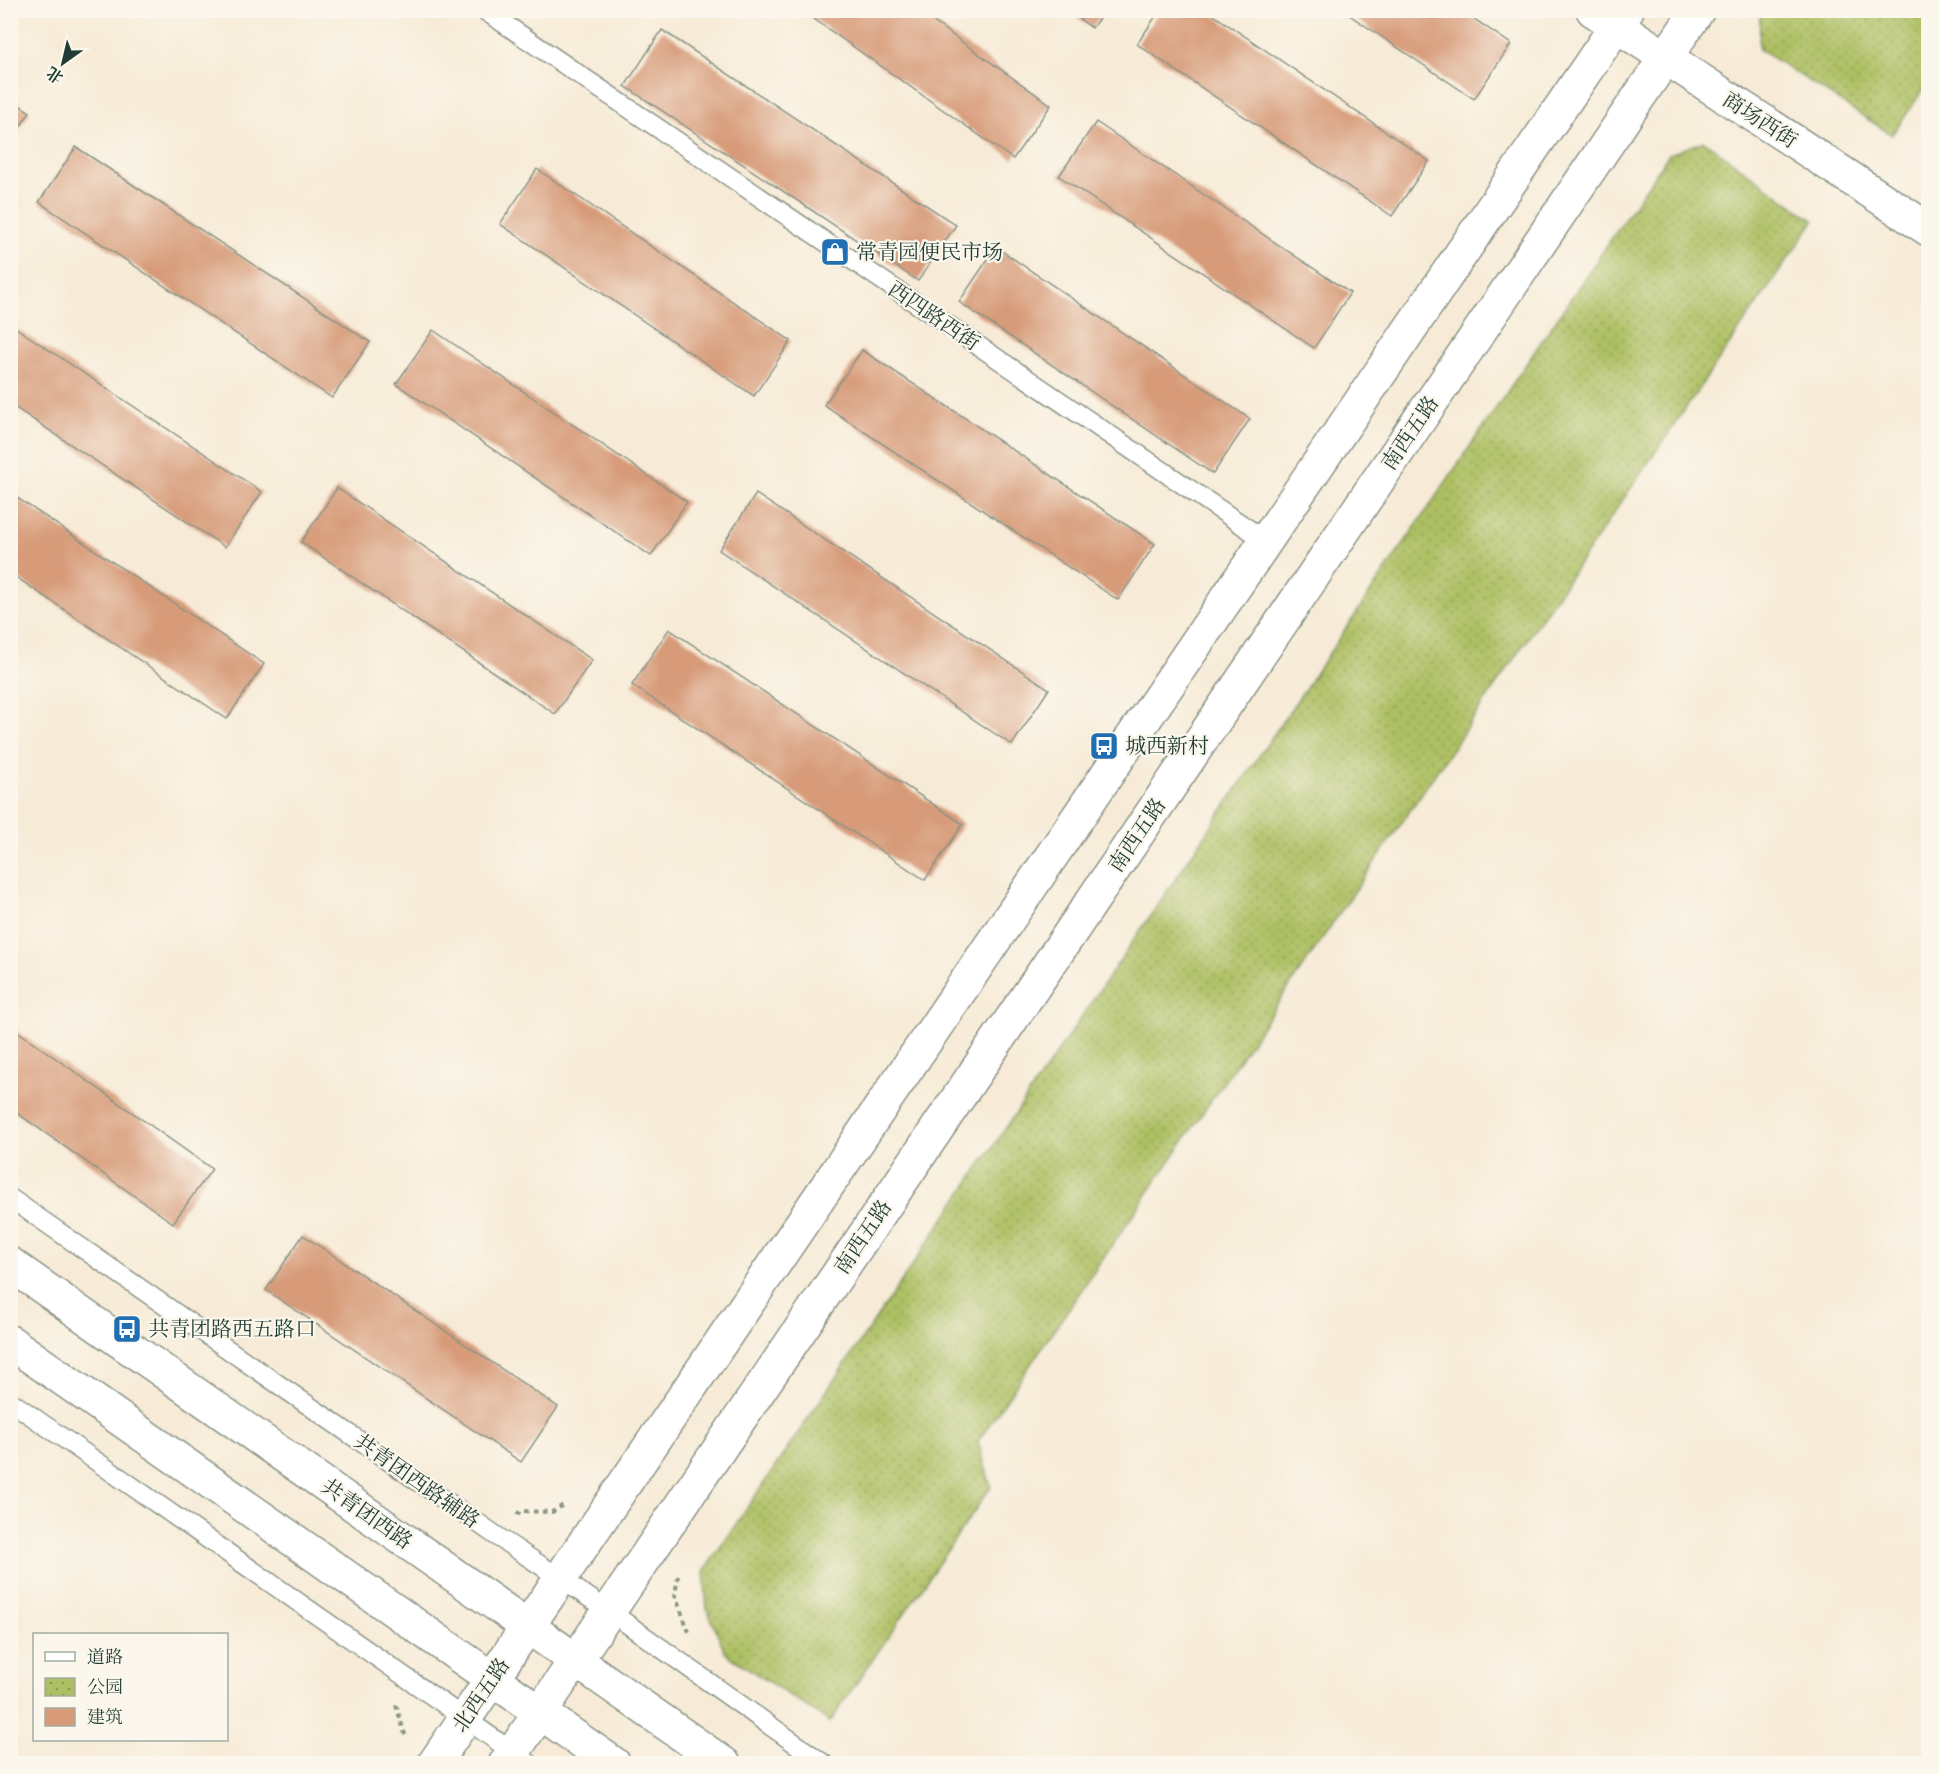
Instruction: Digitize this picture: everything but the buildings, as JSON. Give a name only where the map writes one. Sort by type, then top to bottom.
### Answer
[{"type":"street","name":"南西五路","points":[[575,1659],[1698,10]]},
{"type":"street","points":[[527,1626],[1266,541],[1612,16]]},
{"type":"street","name":"商场西街","points":[[1612,16],[1665,58],[1929,229]]},
{"type":"street","name":"共青团西路","points":[[10,1264],[724,1764]]},
{"type":"street","points":[[10,1342],[614,1764]]},
{"type":"street","name":"北西五路","points":[[434,1764],[527,1626]]},
{"type":"street","points":[[516,1760],[540,1712],[575,1659]]},
{"type":"lane","name":"西四路西街","points":[[484,10],[1266,541]]},
{"type":"lane","name":"共青团西路辅路","points":[[10,1198],[559,1580],[609,1611],[824,1764]]},
{"type":"lane","points":[[10,1401],[465,1717],[516,1760]]},
{"type":"green space","points":[[1764,11],[1928,11],[1928,83],[1892,135],[1759,49],[1760,17]]},
{"type":"green space","points":[[1704,141],[1814,221],[978,1441],[991,1487],[830,1722],[726,1654],[707,1609],[704,1571],[1669,154]]},
{"type":"place","name":"常青园便民市场","points":[[835,252]]},
{"type":"place","name":"城西新村","points":[[1104,746]]},
{"type":"place","name":"共青团路西五路口","points":[[127,1329]]}]
